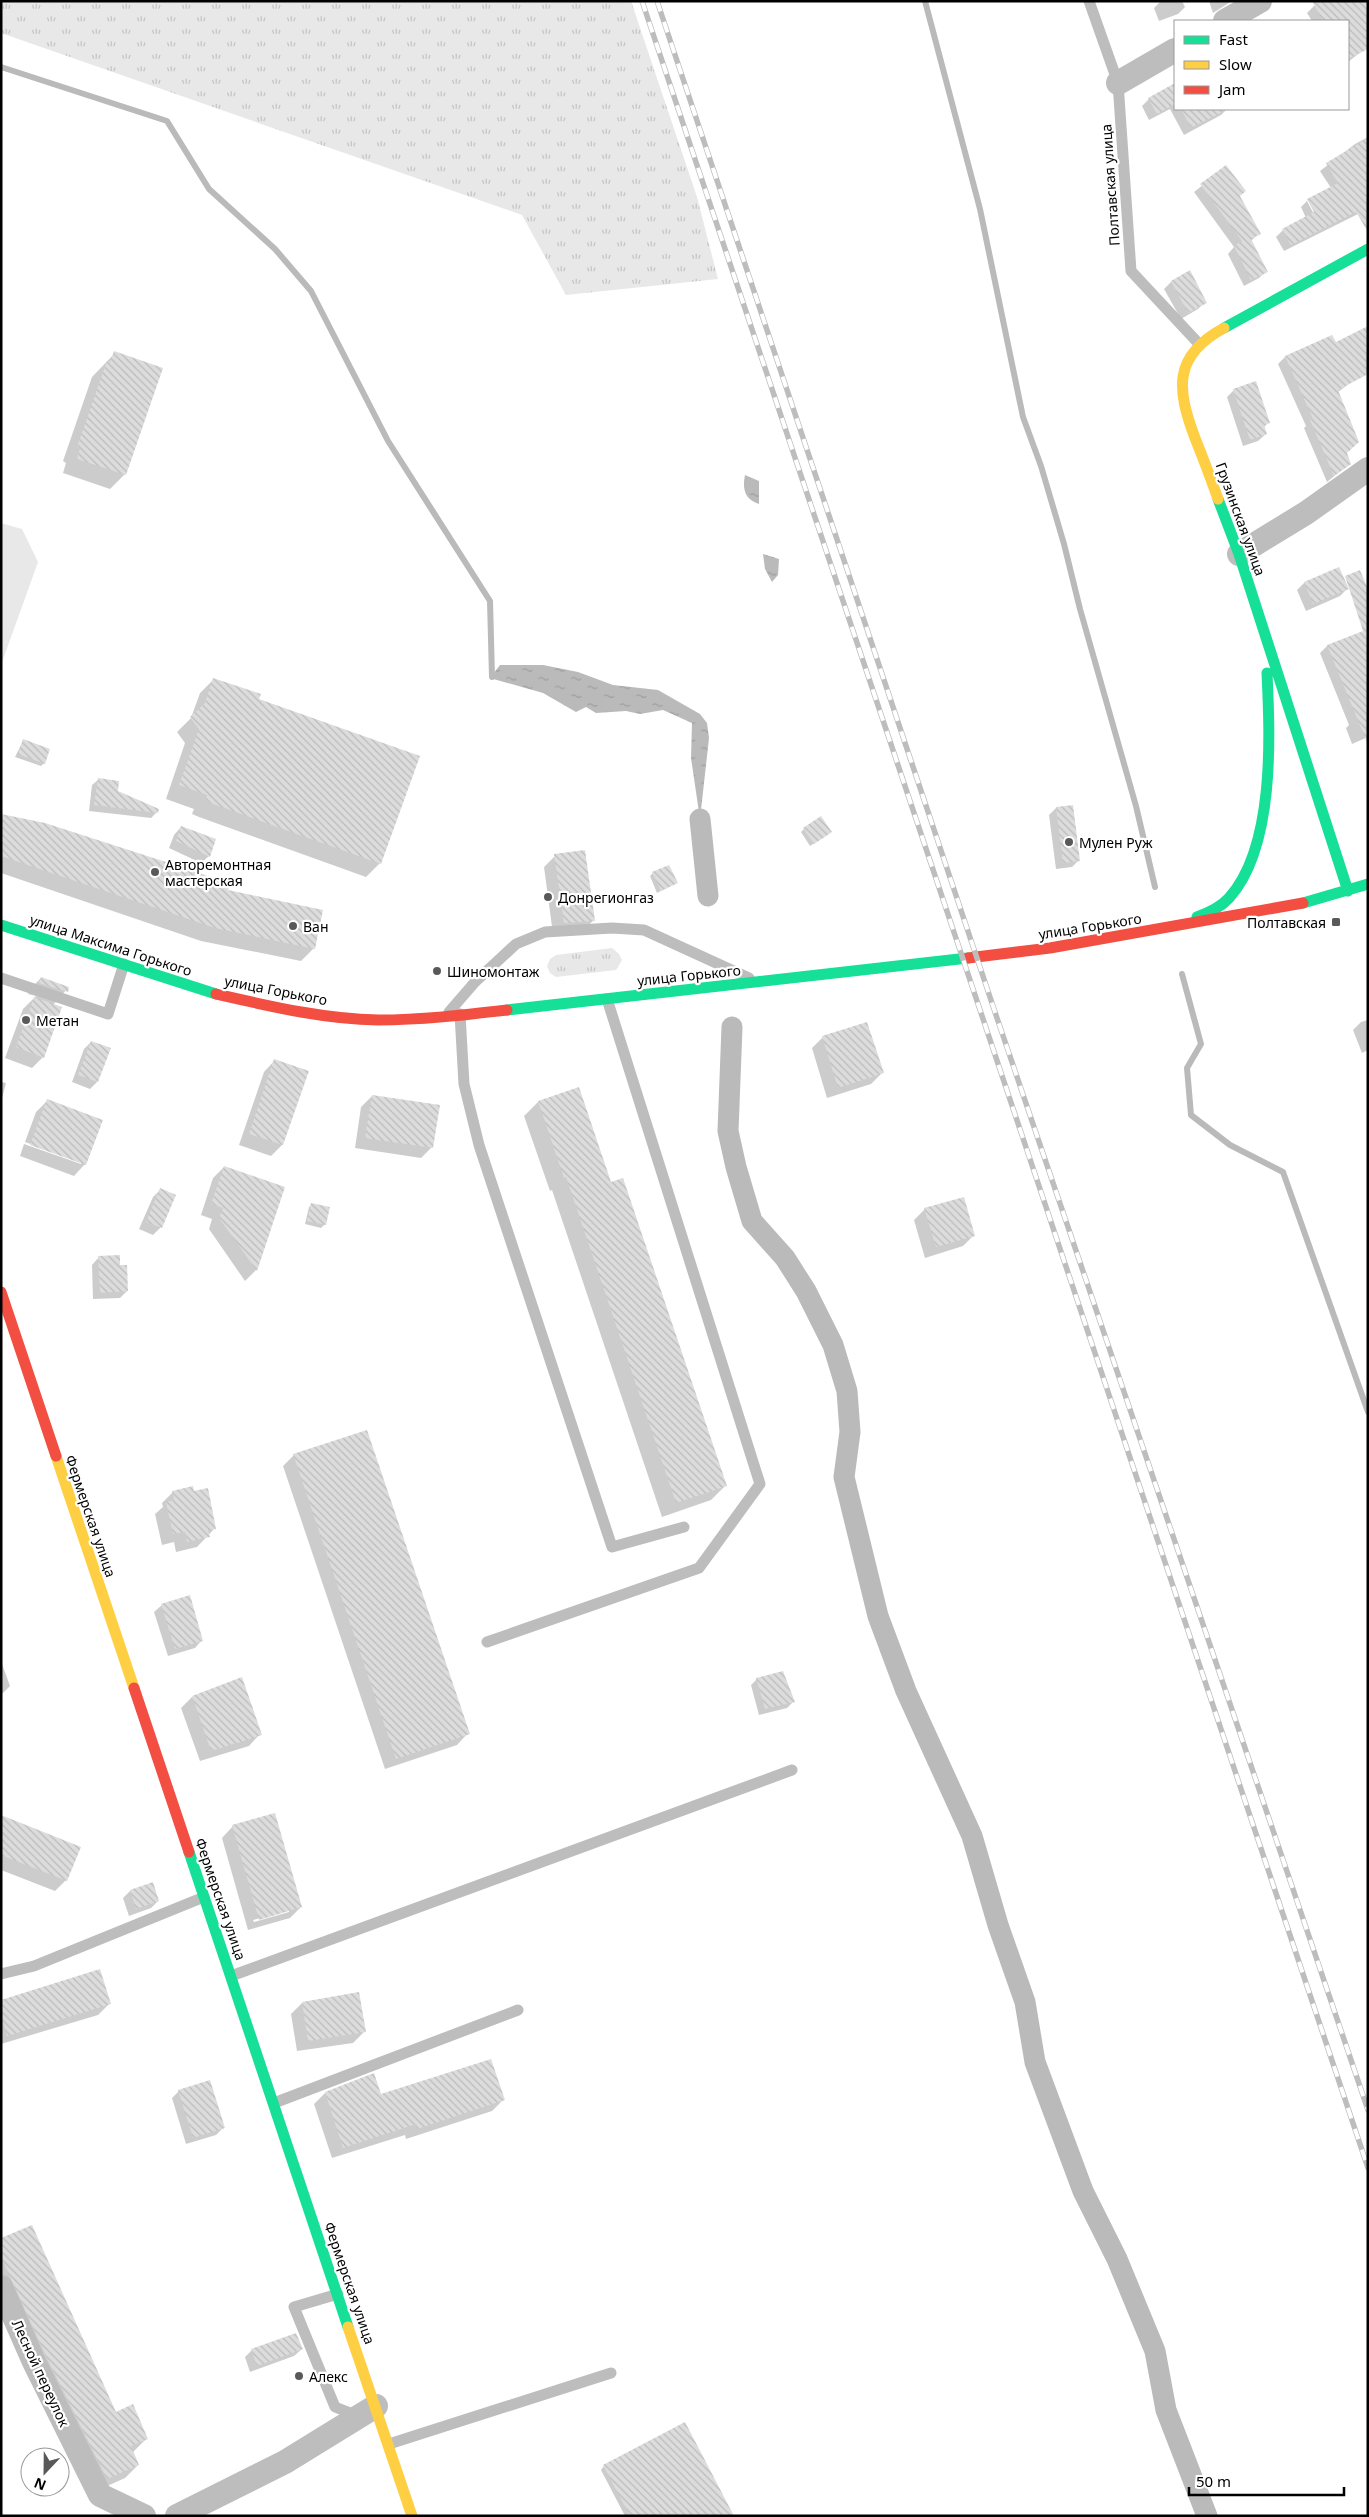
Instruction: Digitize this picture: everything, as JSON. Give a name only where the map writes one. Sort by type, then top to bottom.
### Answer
[{"type":"main road","name":"Грузинская улица","points":[[1348,890],[1239,554],[1184,408],[1180,388],[1181,373],[1188,358],[1200,345],[1220,330],[1368,249]]},
{"type":"main road","points":[[1168,928],[1205,914],[1229,898],[1240,881],[1250,859],[1261,820],[1268,771],[1270,722],[1268,672],[1260,620]]},
{"type":"main road","points":[[1168,928],[1298,904],[1368,884]]},
{"type":"main road","name":"улица Максима Горького","points":[[1,925],[212,993]]},
{"type":"main road","name":"улица Горького","points":[[212,993],[284,1010],[335,1017],[377,1020],[447,1016],[759,983],[1050,948],[1168,928]]},
{"type":"main road","name":"Фермерская улица","points":[[1,1292],[338,2294],[368,2411],[389,2444],[412,2516]]},
{"type":"street","points":[[1227,20],[1260,1]]},
{"type":"street","points":[[1118,83],[1174,51]]},
{"type":"street","points":[[1239,554],[1306,513],[1368,469]]},
{"type":"street","name":"Лесной переулок","points":[[1,2287],[34,2362],[100,2495],[144,2516]]},
{"type":"street","points":[[177,2516],[285,2462],[368,2411]]},
{"type":"lane","name":"Полтавская улица","points":[[1089,1],[1118,83],[1131,271],[1200,345]]},
{"type":"lane","points":[[447,1016],[496,961],[516,944],[544,932],[612,928],[644,930],[759,983]]},
{"type":"lane","points":[[1,978],[108,1014],[124,964]]},
{"type":"lane","points":[[487,1642],[699,1568],[760,1484],[607,999]]},
{"type":"lane","points":[[460,1014],[464,1084],[479,1145],[528,1299],[612,1547],[684,1528]]},
{"type":"lane","points":[[231,1976],[792,1770]]},
{"type":"lane","points":[[1,1974],[34,1966],[204,1897]]},
{"type":"lane","points":[[274,2103],[518,2010]]},
{"type":"lane","points":[[338,2294],[294,2308],[335,2407],[368,2411]]},
{"type":"lane","points":[[389,2444],[611,2373]]},
{"type":"green space","points":[[1,1],[631,1],[697,197],[718,279],[566,295],[522,215],[1,33]]},
{"type":"green space","points":[[1,523],[22,529],[38,562],[1,665]]},
{"type":"green space","points":[[612,948],[619,954],[622,960],[616,970],[556,977],[550,973],[547,966],[550,959],[556,955]]},
{"type":"water","points":[[745,475],[759,481],[759,504],[750,500],[744,489]]},
{"type":"water","points":[[763,554],[779,559],[778,575],[772,582],[765,569]]},
{"type":"water","points":[[500,665],[543,665],[578,672],[613,685],[658,690],[700,714],[707,723],[709,738],[700,819],[691,758],[692,723],[663,710],[640,714],[626,711],[596,713],[586,707],[576,712],[543,693],[490,678]]},
{"type":"building","points":[[1312,1],[1368,1],[1368,49],[1349,58],[1349,20],[1322,20]]},
{"type":"building","points":[[1174,84],[1174,105],[1157,114],[1148,98]]},
{"type":"building","points":[[1182,110],[1226,110],[1191,128]]},
{"type":"building","points":[[1368,138],[1368,232],[1356,212],[1291,245],[1282,229],[1314,212],[1307,199],[1338,183],[1326,163]]},
{"type":"building","points":[[1226,165],[1246,191],[1240,196],[1261,234],[1251,239],[1268,272],[1251,280],[1234,246],[1242,241],[1200,184]]},
{"type":"building","points":[[1190,270],[1207,303],[1188,313],[1171,281]]},
{"type":"building","points":[[1368,326],[1368,374],[1338,390],[1359,442],[1347,453],[1351,464],[1334,476],[1310,420],[1313,419],[1285,356],[1332,335],[1336,342]]},
{"type":"building","points":[[114,351],[163,368],[126,475],[77,459],[80,448],[77,447],[107,361],[110,362]]},
{"type":"building","points":[[1256,381],[1270,423],[1264,425],[1267,434],[1250,440],[1233,389]]},
{"type":"building","points":[[1339,567],[1349,589],[1313,604],[1304,582]]},
{"type":"building","points":[[1360,570],[1368,589],[1368,745],[1327,645],[1363,631],[1345,576]]},
{"type":"building","points":[[213,678],[261,694],[259,699],[420,756],[381,864],[213,804],[205,800],[207,795],[179,785],[199,729],[190,717],[205,703]]},
{"type":"building","points":[[23,739],[50,749],[45,764],[18,754]]},
{"type":"building","points":[[98,778],[119,781],[118,791],[159,809],[158,813],[94,805]]},
{"type":"building","name":"Мулен Руж","points":[[1073,805],[1080,861],[1063,863],[1056,807]]},
{"type":"building","points":[[1,814],[45,823],[203,874],[229,885],[228,890],[323,910],[315,949],[215,928],[1,856]]},
{"type":"building","points":[[821,816],[832,832],[814,844],[803,828]]},
{"type":"building","points":[[181,826],[216,839],[210,857],[176,841]]},
{"type":"building","points":[[585,850],[595,921],[564,923],[554,854]]},
{"type":"building","points":[[669,865],[678,883],[661,891],[652,872]]},
{"type":"building","points":[[41,977],[69,987],[68,992],[39,983]]},
{"type":"building","points":[[34,997],[62,1007],[44,1058],[16,1047]]},
{"type":"building","points":[[867,1022],[884,1073],[838,1088],[822,1036]]},
{"type":"building","points":[[91,1041],[111,1048],[98,1082],[78,1075]]},
{"type":"building","points":[[274,1059],[309,1071],[283,1145],[249,1134]]},
{"type":"building","points":[[579,1087],[611,1182],[623,1178],[727,1486],[676,1503],[566,1177],[564,1178],[538,1101]]},
{"type":"building","points":[[372,1095],[440,1105],[433,1148],[365,1138]]},
{"type":"building","points":[[47,1099],[103,1120],[86,1165],[30,1145]]},
{"type":"building","points":[[224,1166],[285,1187],[257,1271],[219,1218],[223,1208],[211,1204]]},
{"type":"building","points":[[160,1188],[176,1195],[162,1228],[146,1222]]},
{"type":"building","points":[[964,1197],[975,1236],[936,1247],[924,1208]]},
{"type":"building","points":[[311,1203],[330,1207],[326,1225],[307,1221]]},
{"type":"building","points":[[120,1255],[120,1265],[127,1265],[128,1291],[100,1293],[98,1256]]},
{"type":"building","points":[[367,1430],[470,1734],[396,1759],[293,1454]]},
{"type":"building","points":[[193,1486],[194,1491],[208,1488],[216,1529],[208,1530],[210,1537],[187,1542],[185,1532],[173,1534],[166,1502],[174,1500],[172,1491]]},
{"type":"building","points":[[190,1595],[203,1641],[175,1649],[161,1604]]},
{"type":"building","points":[[783,1671],[795,1702],[765,1709],[756,1678]]},
{"type":"building","points":[[242,1677],[262,1735],[211,1751],[192,1696]]},
{"type":"building","points":[[275,1813],[302,1907],[259,1920],[232,1825]]},
{"type":"building","points":[[1,1815],[81,1847],[67,1881],[1,1855]]},
{"type":"building","points":[[153,1882],[159,1901],[136,1909],[130,1890]]},
{"type":"building","points":[[100,1969],[111,2004],[7,2036],[1,2015],[1,2000]]},
{"type":"building","points":[[359,1992],[366,2032],[308,2041],[302,2002]]},
{"type":"building","points":[[491,2059],[505,2100],[417,2129],[416,2124],[343,2148],[325,2092],[374,2073],[381,2094]]},
{"type":"building","points":[[210,2080],[225,2128],[193,2138],[178,2090]]},
{"type":"building","points":[[32,2225],[116,2412],[133,2404],[148,2439],[131,2446],[139,2465],[107,2479],[46,2356],[1,2257],[1,2238]]},
{"type":"building","points":[[296,2333],[303,2349],[257,2366],[251,2349]]},
{"type":"building","points":[[685,2422],[734,2516],[630,2516],[603,2465]]},
{"type":"waterway","points":[[925,1],[980,209],[1023,417],[1041,466],[1064,544],[1080,609],[1136,806],[1155,887]]},
{"type":"waterway","points":[[1,67],[167,121],[209,189],[275,249],[311,291],[388,441],[490,601],[492,677]]},
{"type":"waterway","points":[[700,819],[708,896]]},
{"type":"waterway","points":[[1182,974],[1201,1044],[1187,1068],[1191,1115],[1230,1145],[1283,1172],[1368,1412]]},
{"type":"waterway","points":[[732,1027],[728,1131],[736,1167],[752,1221],[785,1258],[806,1291],[833,1345],[847,1391],[850,1432],[844,1477],[878,1616],[906,1691],[972,1836],[998,1925],[1025,2002],[1035,2062],[1083,2191],[1117,2259],[1155,2351],[1166,2410],[1207,2516]]},
{"type":"railway","points":[[642,1],[1368,2168]]},
{"type":"railway","points":[[657,1],[997,1018],[1368,2110]]},
{"type":"traffic: fast","points":[[1224,328],[1368,249]]},
{"type":"traffic: fast","points":[[1218,499],[1239,554],[1348,891]]},
{"type":"traffic: fast","points":[[1197,917],[1214,909],[1229,898],[1244,876],[1255,850],[1262,821],[1266,790],[1269,728],[1267,673]]},
{"type":"traffic: fast","points":[[1303,903],[1368,884]]},
{"type":"traffic: fast","points":[[1,925],[216,994]]},
{"type":"traffic: fast","points":[[507,1010],[968,958]]},
{"type":"traffic: fast","points":[[189,1852],[348,2327]]},
{"type":"traffic: slow","points":[[1218,499],[1189,421],[1185,404],[1183,376],[1187,362],[1195,350],[1207,339],[1224,328]]},
{"type":"traffic: slow","points":[[56,1456],[134,1688]]},
{"type":"traffic: slow","points":[[348,2327],[412,2516]]},
{"type":"traffic: jam","points":[[968,958],[1050,948],[1303,903]]},
{"type":"traffic: jam","points":[[216,994],[296,1011],[357,1019],[410,1019],[507,1010]]},
{"type":"traffic: jam","points":[[1,1292],[56,1456]]},
{"type":"traffic: jam","points":[[134,1688],[189,1852]]},
{"type":"place","name":"Мулен Руж","points":[[1069,842]]},
{"type":"place","name":"Авторемонтная мастерская","points":[[155,872]]},
{"type":"place","name":"Донрегионгаз","points":[[548,897]]},
{"type":"place","name":"Полтавская","points":[[1336,922]]},
{"type":"place","name":"Ван","points":[[293,926]]},
{"type":"place","name":"Шиномонтаж","points":[[437,971]]},
{"type":"place","name":"Метан","points":[[26,1020]]},
{"type":"place","name":"Алекс","points":[[299,2376]]}]
